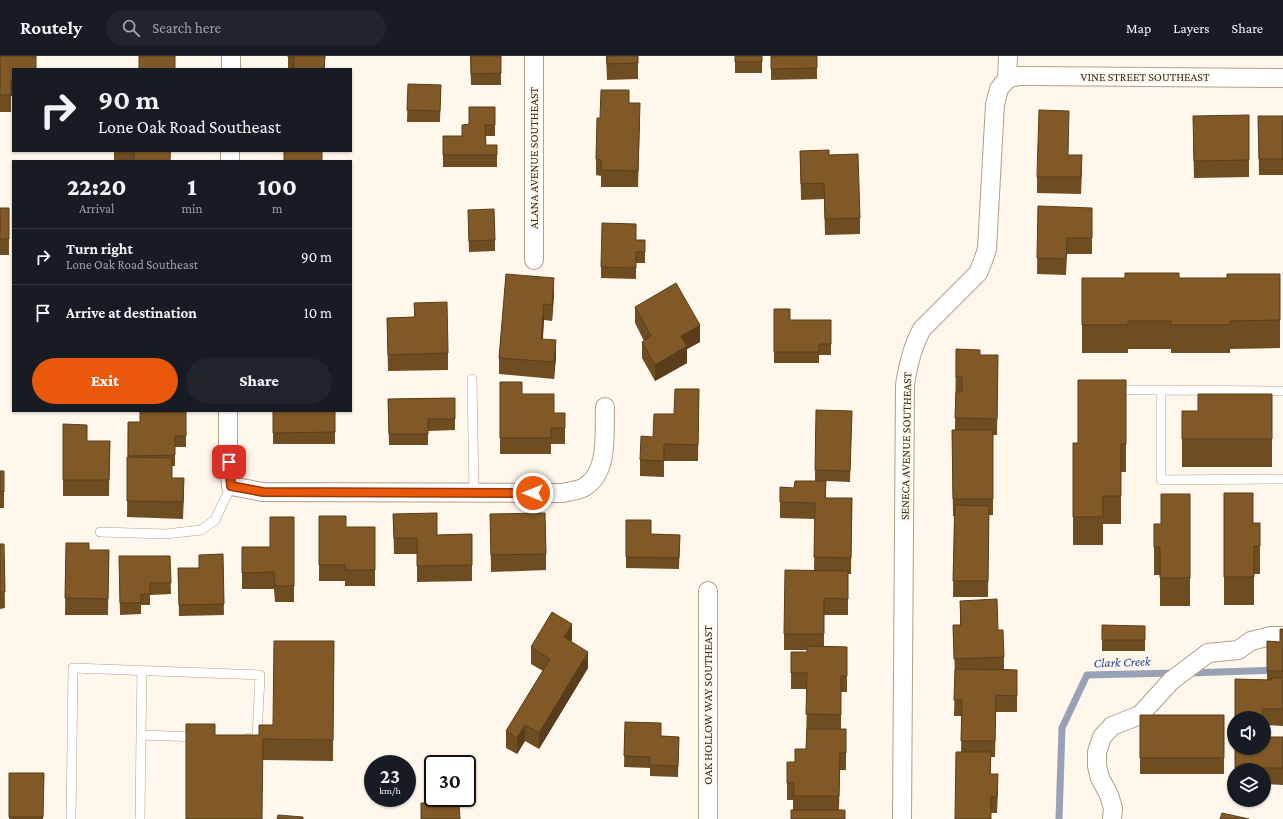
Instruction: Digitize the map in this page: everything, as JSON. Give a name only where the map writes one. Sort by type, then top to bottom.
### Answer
[{"type":"street","points":[[231,56],[231,68]]},
{"type":"street","name":"ALANA AVENUE SOUTHEAST","points":[[534,56],[534,260]]},
{"type":"street","name":"SENECA AVENUE SOUTHEAST","points":[[902,819],[905,385],[911,352],[922,329],[978,273],[983,262],[987,249],[995,104],[999,89],[1007,79],[1008,56]]},
{"type":"street","name":"VINE STREET SOUTHEAST","points":[[1007,79],[1018,76],[1283,78]]},
{"type":"street","points":[[228,412],[228,450],[231,486],[263,492],[562,493],[586,487],[596,477],[603,462],[605,407]]},
{"type":"street","name":"OAK HOLLOW WAY SOUTHEAST","points":[[708,591],[708,819]]},
{"type":"street","points":[[1112,819],[1113,808],[1109,795],[1100,778],[1097,766],[1097,752],[1102,737],[1112,726],[1140,715],[1171,681],[1208,653],[1238,650],[1251,641],[1271,636],[1283,636]]},
{"type":"lane","points":[[472,379],[474,493]]},
{"type":"lane","points":[[1103,389],[1283,391]]},
{"type":"lane","points":[[1161,390],[1161,480],[1283,479]]},
{"type":"lane","points":[[100,532],[166,534],[201,530],[215,520],[231,486]]},
{"type":"lane","points":[[71,819],[73,668],[260,675],[257,738],[242,738]]},
{"type":"lane","points":[[140,819],[142,670]]},
{"type":"lane","points":[[140,735],[211,737]]},
{"type":"building","points":[[0,56],[36,56],[36,68],[12,68],[11,95],[0,95]]},
{"type":"building","points":[[139,56],[175,56],[175,68],[139,68]]},
{"type":"building","points":[[325,56],[324,68],[294,68],[294,57],[288,57]]},
{"type":"building","points":[[471,56],[501,56],[501,73],[471,74]]},
{"type":"building","points":[[607,56],[638,56],[638,63],[607,64]]},
{"type":"building","points":[[735,56],[762,56],[762,62],[735,62]]},
{"type":"building","points":[[771,56],[817,56],[817,68],[771,69]]},
{"type":"building","points":[[408,84],[441,85],[440,111],[407,110]]},
{"type":"building","points":[[601,90],[629,90],[629,103],[640,103],[638,171],[601,170],[601,160],[596,159],[597,118],[600,118]]},
{"type":"building","points":[[469,107],[495,107],[495,125],[485,125],[486,145],[497,145],[497,155],[443,155],[443,136],[462,136],[462,125],[469,124]]},
{"type":"building","points":[[1039,110],[1069,111],[1068,155],[1082,155],[1081,177],[1037,177]]},
{"type":"building","points":[[1249,115],[1249,160],[1194,161],[1193,116]]},
{"type":"building","points":[[1258,116],[1283,116],[1283,159],[1259,159]]},
{"type":"building","points":[[829,150],[829,155],[858,154],[860,218],[825,219],[824,183],[801,184],[800,151]]},
{"type":"building","points":[[134,152],[170,152],[170,160],[134,160]]},
{"type":"building","points":[[284,152],[322,152],[322,160],[284,160]]},
{"type":"building","points":[[1038,206],[1092,208],[1092,238],[1067,238],[1066,259],[1037,258]]},
{"type":"building","points":[[0,208],[9,208],[9,239],[0,239]]},
{"type":"building","points":[[494,209],[495,240],[469,241],[468,210]]},
{"type":"building","points":[[602,223],[636,224],[636,240],[645,240],[645,252],[636,252],[636,268],[601,267]]},
{"type":"building","points":[[1125,273],[1179,273],[1179,278],[1227,278],[1227,274],[1280,274],[1280,320],[1230,321],[1230,325],[1171,325],[1171,321],[1128,321],[1128,325],[1082,325],[1082,278],[1125,278]]},
{"type":"building","points":[[506,274],[554,278],[552,305],[544,304],[541,339],[556,340],[554,362],[499,358]]},
{"type":"building","points":[[676,283],[700,325],[681,336],[687,346],[655,365],[642,342],[651,336],[635,307]]},
{"type":"building","points":[[447,302],[448,353],[388,355],[387,318],[415,317],[414,303]]},
{"type":"building","points":[[774,309],[790,309],[790,320],[831,320],[831,344],[819,344],[819,352],[774,352]]},
{"type":"building","points":[[956,349],[980,350],[980,355],[998,355],[997,419],[955,418],[956,392],[962,392],[962,377],[956,377]]},
{"type":"building","points":[[1078,380],[1126,380],[1126,444],[1121,444],[1121,496],[1103,496],[1103,517],[1073,517],[1073,443],[1078,443]]},
{"type":"building","points":[[500,382],[522,382],[522,394],[554,394],[554,413],[565,413],[565,428],[551,428],[551,438],[500,438]]},
{"type":"building","points":[[675,389],[699,389],[698,445],[664,444],[664,461],[640,460],[641,436],[653,437],[654,414],[674,414]]},
{"type":"building","points":[[1198,394],[1272,394],[1272,439],[1182,439],[1182,411],[1198,411]]},
{"type":"building","points":[[455,398],[455,419],[428,419],[428,434],[389,434],[388,399]]},
{"type":"building","points":[[816,410],[852,411],[850,471],[815,470]]},
{"type":"building","points":[[140,412],[186,412],[186,436],[175,436],[175,455],[128,456],[128,422],[140,422]]},
{"type":"building","points":[[273,412],[335,412],[335,432],[273,433]]},
{"type":"building","points":[[63,424],[87,425],[87,441],[110,441],[109,480],[63,480]]},
{"type":"building","points":[[952,430],[993,430],[993,499],[953,499]]},
{"type":"building","points":[[127,457],[172,458],[172,478],[184,478],[183,502],[127,501]]},
{"type":"building","points":[[0,471],[4,471],[4,492],[0,491]]},
{"type":"building","points":[[795,481],[826,481],[825,498],[852,498],[851,558],[814,557],[815,503],[780,502],[780,487],[794,488]]},
{"type":"building","points":[[1224,493],[1253,493],[1253,523],[1260,523],[1260,546],[1254,546],[1254,577],[1224,577]]},
{"type":"building","points":[[1161,494],[1190,494],[1190,578],[1160,578],[1160,547],[1154,547],[1154,524],[1161,524]]},
{"type":"building","points":[[955,505],[989,506],[988,581],[953,581]]},
{"type":"building","points":[[437,513],[437,535],[472,534],[472,565],[417,566],[417,538],[394,538],[393,514]]},
{"type":"building","points":[[545,513],[546,554],[491,555],[490,514]]},
{"type":"building","points":[[319,516],[346,516],[346,527],[375,527],[375,570],[345,570],[345,565],[319,565]]},
{"type":"building","points":[[270,517],[294,517],[294,586],[275,586],[274,572],[242,573],[242,547],[270,547]]},
{"type":"building","points":[[626,520],[651,520],[651,534],[680,535],[679,558],[626,557]]},
{"type":"building","points":[[66,543],[89,543],[89,550],[109,550],[108,599],[65,598]]},
{"type":"building","points":[[0,544],[4,544],[5,592],[0,592]]},
{"type":"building","points":[[223,554],[224,604],[179,605],[178,568],[199,568],[199,555]]},
{"type":"building","points":[[119,556],[170,556],[171,583],[150,583],[150,594],[141,594],[141,603],[120,603]]},
{"type":"building","points":[[785,570],[848,571],[848,599],[824,598],[824,634],[784,634]]},
{"type":"building","points":[[997,599],[998,630],[1003,630],[1004,657],[954,659],[953,625],[961,625],[960,601]]},
{"type":"building","points":[[552,612],[572,624],[564,637],[588,652],[539,733],[525,725],[517,738],[506,731],[550,659],[531,647]]},
{"type":"building","points":[[1102,625],[1145,626],[1145,640],[1102,640]]},
{"type":"building","points":[[1280,629],[1283,629],[1283,671],[1267,671],[1267,641],[1280,642]]},
{"type":"building","points":[[274,641],[334,641],[333,740],[263,739],[262,819],[186,819],[186,724],[215,724],[215,735],[259,735],[259,725],[273,725]]},
{"type":"building","points":[[807,646],[847,647],[847,676],[841,676],[841,715],[806,714],[807,673],[791,673],[791,652],[807,652]]},
{"type":"building","points":[[955,669],[1017,670],[1017,696],[996,695],[995,741],[961,741],[962,700],[954,700]]},
{"type":"building","points":[[1271,678],[1283,678],[1283,709],[1235,711],[1235,679],[1271,680]]},
{"type":"building","points":[[1140,715],[1224,715],[1224,758],[1140,758]]},
{"type":"building","points":[[625,722],[661,723],[661,736],[679,737],[678,766],[650,765],[650,757],[624,756]]},
{"type":"building","points":[[807,729],[846,729],[846,753],[840,753],[839,796],[793,796],[794,783],[787,783],[787,762],[795,762],[795,749],[806,749]]},
{"type":"building","points":[[1271,737],[1283,737],[1283,768],[1271,768],[1271,763],[1235,763],[1235,755],[1271,755]]},
{"type":"building","points":[[956,752],[991,752],[990,774],[998,774],[997,797],[991,797],[991,819],[955,819]]},
{"type":"building","points":[[9,773],[44,773],[43,817],[9,817]]},
{"type":"building","points":[[421,803],[424,803],[424,807],[459,807],[460,819],[421,819]]},
{"type":"building","points":[[791,810],[845,810],[845,819],[791,819]]},
{"type":"building","points":[[1222,813],[1249,819],[1220,819]]},
{"type":"building","points":[[278,815],[303,817],[303,819],[277,819]]},
{"type":"waterway","name":"Clark Creek","points":[[1189,673],[1283,670]]},
{"type":"waterway","name":"Clark Creek","points":[[1059,819],[1062,728],[1087,675],[1175,673]]},
{"type":"route","points":[[229,462],[231,486],[263,492],[533,493]]}]
